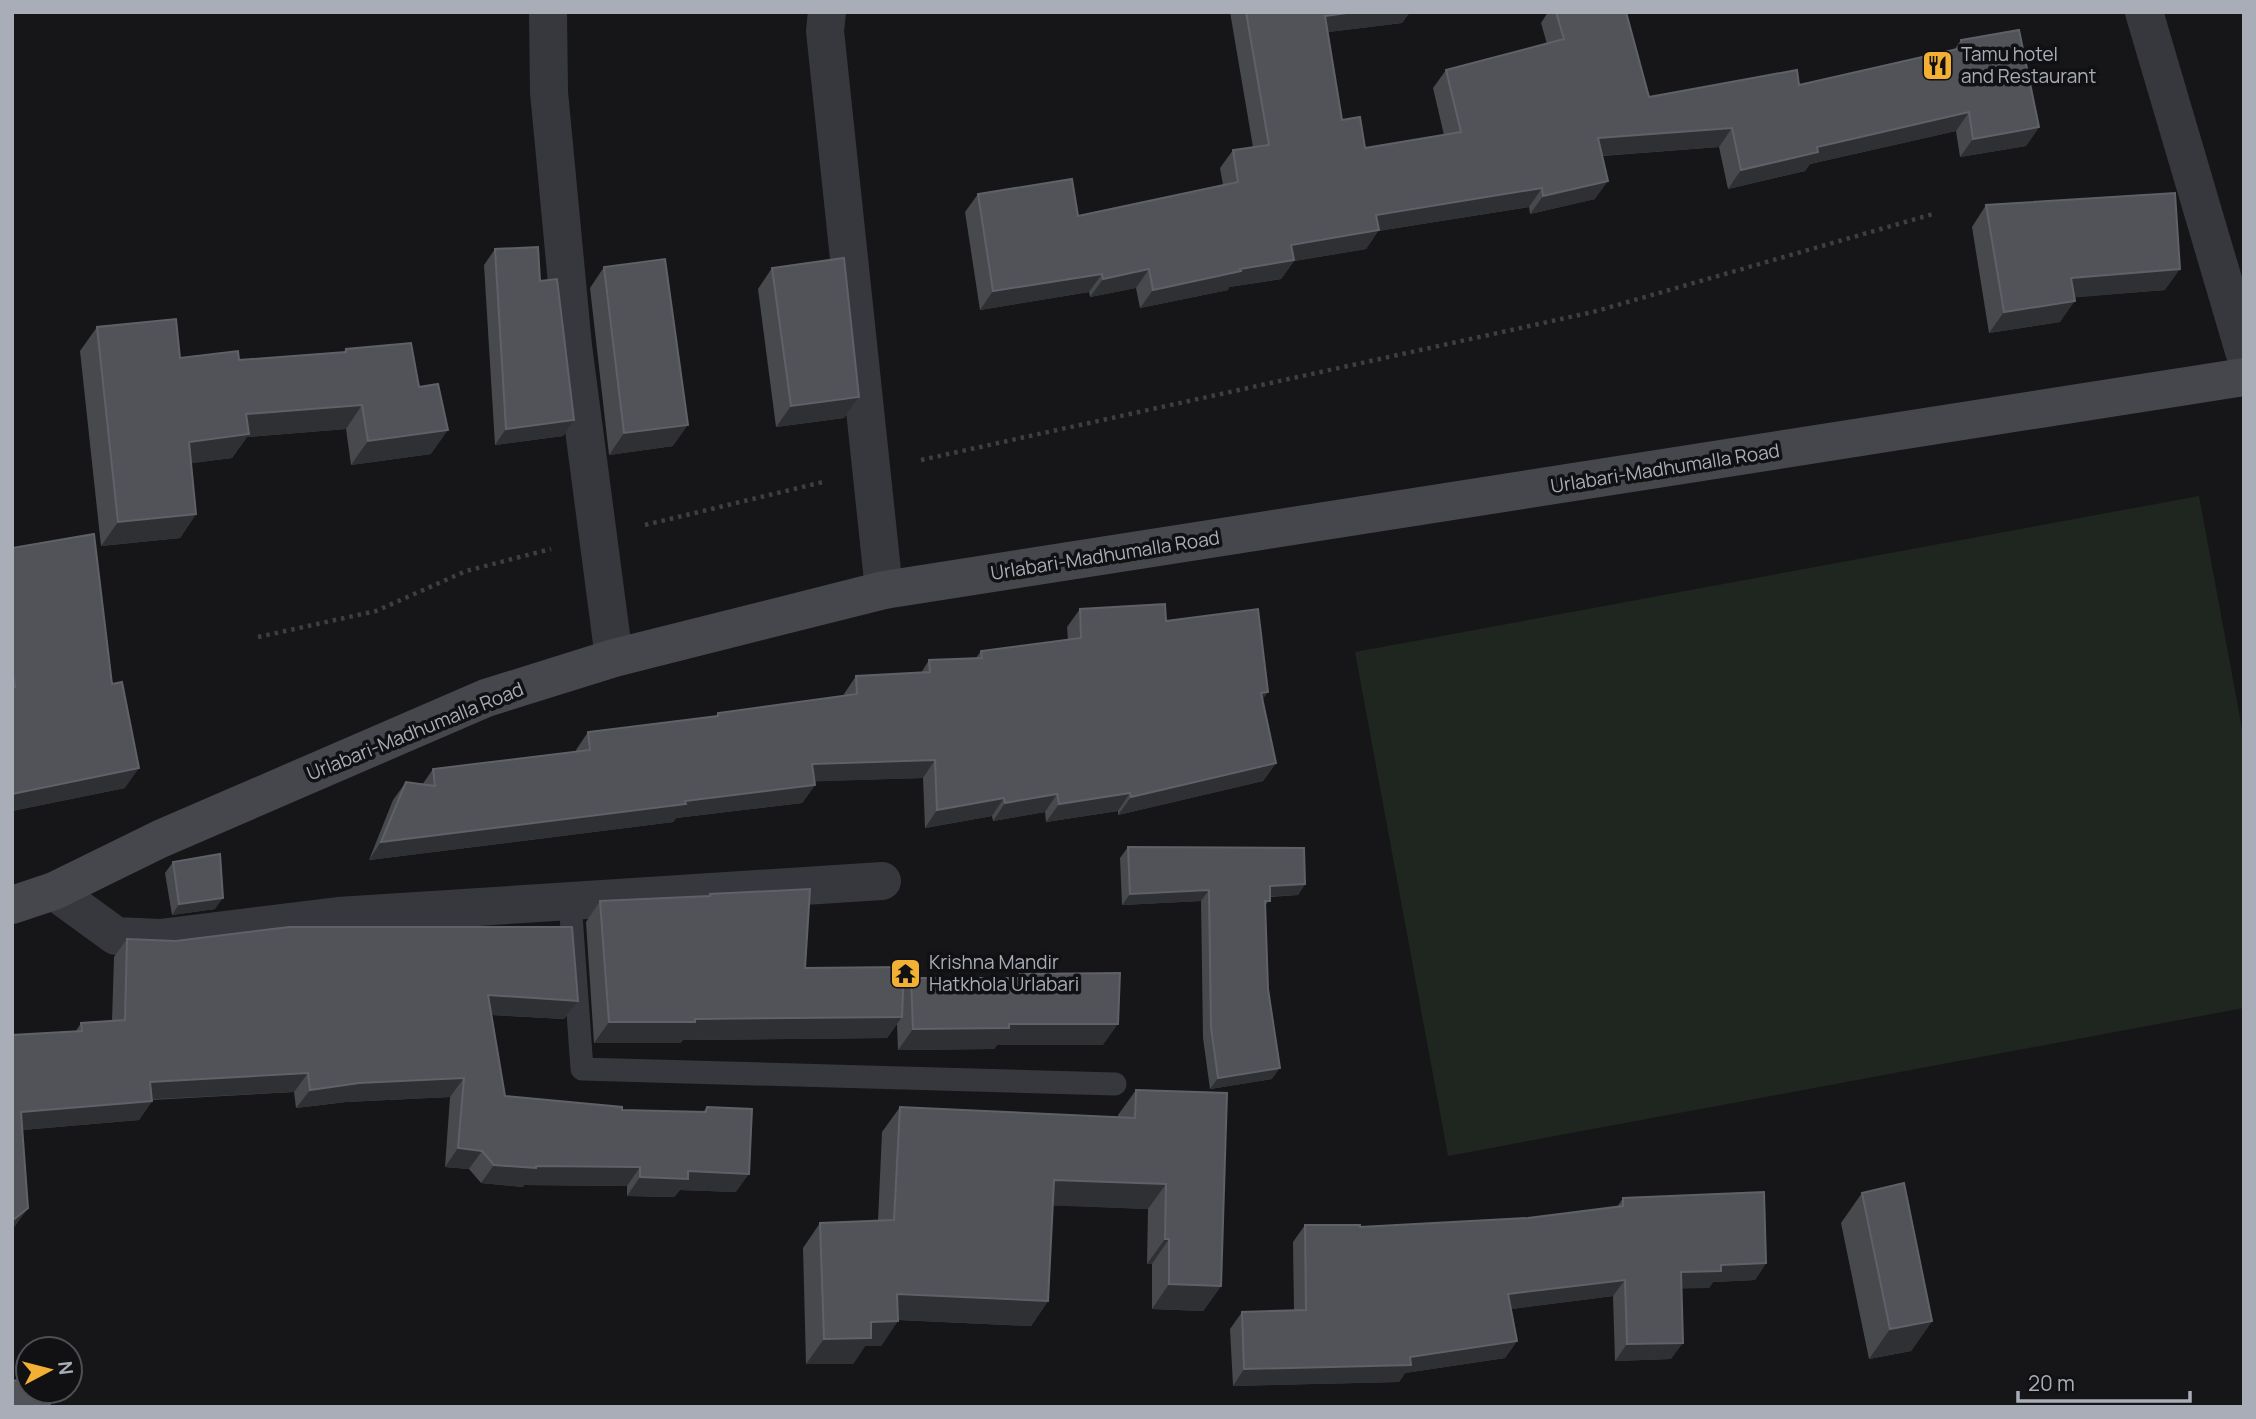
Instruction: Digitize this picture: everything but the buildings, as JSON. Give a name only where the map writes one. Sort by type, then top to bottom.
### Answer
[{"type":"main road","name":"Urlabari-Madhumalla Road","points":[[12,905],[54,891],[160,839],[486,698],[614,658],[884,590],[2244,377]]},
{"type":"street","points":[[548,12],[549,92],[573,346],[614,658]]},
{"type":"street","points":[[827,12],[825,31],[884,590]]},
{"type":"street","points":[[2144,12],[2244,351]]},
{"type":"street","points":[[54,891],[116,936],[160,937],[338,916],[882,881]]},
{"type":"lane","points":[[570,901],[582,1069],[1115,1084]]},
{"type":"path","points":[[258,637],[376,611],[466,571],[596,537],[870,471],[1593,312],[1933,214]]},
{"type":"shaded area","points":[[2199,496],[2244,739],[2244,1008],[1448,1156],[1355,652]]},
{"type":"place","name":"Tamu hotel and Restaurant","points":[[1938,65]]},
{"type":"place","name":"Krishna Mandir Hatkhola Urlabari","points":[[906,973]]}]
